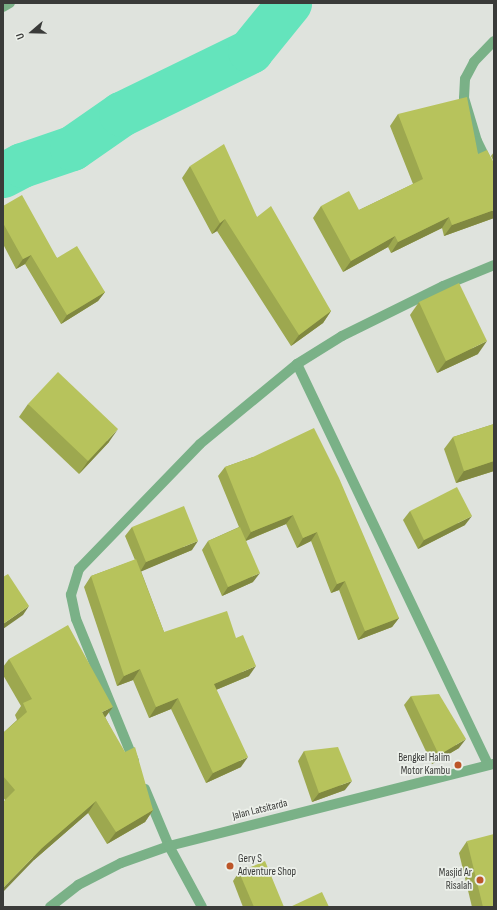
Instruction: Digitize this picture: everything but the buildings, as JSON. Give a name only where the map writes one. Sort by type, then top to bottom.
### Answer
[{"type":"street","points":[[3,7],[10,3]]},
{"type":"street","points":[[494,42],[474,62],[465,79],[464,98],[477,141],[494,176]]},
{"type":"street","points":[[202,907],[169,846],[76,619],[71,595],[79,569],[200,444],[297,364],[349,332],[443,286],[494,265]]},
{"type":"street","points":[[297,364],[491,765]]},
{"type":"street","name":"Jalan Latsitarda","points":[[50,907],[84,882],[121,863],[169,846],[491,765]]},
{"type":"waterway","points":[[3,175],[22,165],[72,148],[121,114],[250,51],[289,3]]},
{"type":"place","name":"Bengkel Halim Motor Kambu","points":[[458,765]]},
{"type":"place","name":"Gery S Adventure Shop","points":[[230,866]]},
{"type":"place","name":"Masjid Ar Risalah","points":[[480,880]]}]
